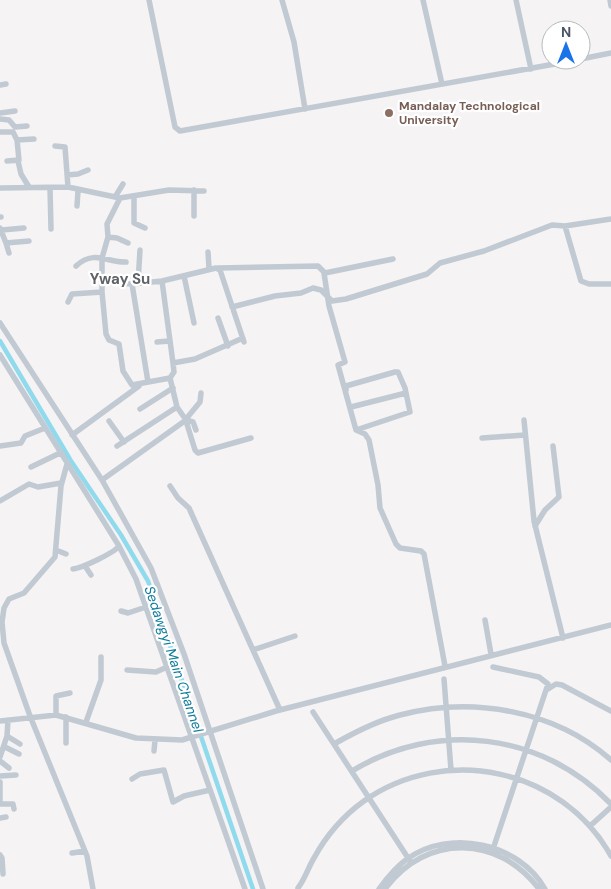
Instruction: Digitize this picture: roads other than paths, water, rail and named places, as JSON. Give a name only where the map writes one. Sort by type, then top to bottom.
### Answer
[{"type":"street","points":[[149,0],[176,129],[180,131],[541,67]]},
{"type":"street","points":[[282,0],[296,50],[305,109]]},
{"type":"street","points":[[423,0],[442,84]]},
{"type":"street","points":[[516,0],[531,69]]},
{"type":"street","points":[[610,0],[611,6]]},
{"type":"street","points":[[591,57],[611,53]]},
{"type":"street","points":[[0,113],[15,111]]},
{"type":"street","points":[[0,119],[9,120],[15,127],[27,126]]},
{"type":"street","points":[[0,132],[13,132],[17,140],[21,174],[29,187]]},
{"type":"street","points":[[17,140],[34,139]]},
{"type":"street","points":[[55,146],[65,147],[68,186]]},
{"type":"street","points":[[7,161],[18,161]]},
{"type":"street","points":[[67,174],[78,174],[88,170]]},
{"type":"street","points":[[123,184],[107,224],[108,237],[102,258],[102,292],[106,334],[109,340],[118,344],[123,371],[128,382],[134,386],[170,378],[174,372],[162,281]]},
{"type":"street","points":[[0,188],[68,186],[78,190],[117,198],[169,190],[204,191]]},
{"type":"street","points":[[50,188],[51,230]]},
{"type":"street","points":[[77,206],[78,190]]},
{"type":"street","points":[[194,190],[194,216]]},
{"type":"street","points":[[134,196],[134,223],[145,228]]},
{"type":"street","points":[[232,307],[275,296],[301,293],[312,288],[322,290],[329,300],[334,302],[430,273],[440,263],[484,251],[552,225],[565,226],[611,220]]},
{"type":"street","points":[[565,226],[581,282],[588,284],[611,284]]},
{"type":"street","points":[[9,254],[1,229],[24,228]]},
{"type":"street","points":[[108,237],[117,238],[128,243]]},
{"type":"street","points":[[6,243],[29,240]]},
{"type":"street","points":[[140,250],[135,283],[148,382]]},
{"type":"street","points":[[208,252],[209,268]]},
{"type":"street","points":[[76,266],[87,259],[108,258],[118,263],[126,262]]},
{"type":"street","points":[[324,273],[393,259]]},
{"type":"street","points":[[102,282],[135,283],[162,281],[209,268],[318,266],[324,273],[345,362],[338,365],[356,430]]},
{"type":"street","points":[[173,364],[195,359],[244,340],[218,268]]},
{"type":"street","points":[[184,276],[194,323]]},
{"type":"street","points":[[68,302],[72,294],[102,292]]},
{"type":"street","points":[[218,318],[228,346]]},
{"type":"street","points":[[0,323],[102,480],[151,568],[184,654],[208,732],[263,889]]},
{"type":"street","points":[[157,342],[169,341]]},
{"type":"street","points":[[0,355],[119,546],[136,579],[245,889]]},
{"type":"street","points":[[346,390],[346,386],[397,372],[403,381],[410,412],[356,430]]},
{"type":"street","points":[[170,378],[177,407],[186,420],[195,450],[198,453],[251,438]]},
{"type":"street","points":[[72,435],[140,385]]},
{"type":"street","points":[[140,410],[173,388]]},
{"type":"street","points":[[102,480],[186,420],[200,402],[201,393]]},
{"type":"street","points":[[351,408],[406,394]]},
{"type":"street","points":[[117,446],[177,407]]},
{"type":"street","points":[[186,420],[193,422],[196,430]]},
{"type":"street","points":[[524,420],[535,526],[563,638]]},
{"type":"street","points":[[109,421],[124,442]]},
{"type":"street","points":[[0,446],[21,443],[25,436],[45,428]]},
{"type":"street","points":[[356,430],[365,434],[368,440],[378,485],[380,508],[396,544],[400,548],[421,551],[424,554],[445,666]]},
{"type":"street","points":[[482,438],[525,435]]},
{"type":"street","points":[[535,526],[544,510],[559,497],[553,446]]},
{"type":"street","points":[[31,467],[60,453]]},
{"type":"street","points":[[67,464],[61,482],[55,557],[28,588],[6,604],[2,622],[2,641],[30,716],[85,851],[93,889]]},
{"type":"street","points":[[0,501],[28,484],[38,487],[61,482]]},
{"type":"street","points":[[170,486],[178,498],[189,508],[280,710]]},
{"type":"street","points":[[73,569],[85,566],[96,559],[108,555],[119,546]]},
{"type":"street","points":[[56,550],[66,554]]},
{"type":"street","points":[[85,566],[91,575]]},
{"type":"street","points":[[122,611],[129,612],[146,607]]},
{"type":"street","points":[[485,620],[491,654]]},
{"type":"street","points":[[0,721],[30,716],[56,715],[66,716],[136,738],[154,740],[193,737],[280,710],[491,654],[611,625]]},
{"type":"street","points":[[253,650],[294,636]]},
{"type":"street","points":[[86,722],[101,680],[101,657]]},
{"type":"street","points":[[127,670],[156,672],[167,667]]},
{"type":"street","points":[[493,667],[544,679],[548,684],[493,850]]},
{"type":"street","points":[[444,679],[450,770]]},
{"type":"street","points":[[548,688],[556,684],[562,686],[611,711]]},
{"type":"street","points":[[56,715],[56,696],[70,693]]},
{"type":"street","points":[[93,705],[99,708]]},
{"type":"street","points":[[334,744],[376,722],[398,715],[439,707],[489,708],[538,718],[574,735],[611,760]]},
{"type":"street","points":[[313,712],[410,860]]},
{"type":"street","points":[[66,716],[66,743]]},
{"type":"street","points":[[8,720],[5,747],[0,759],[8,768]]},
{"type":"street","points":[[7,736],[20,744]]},
{"type":"street","points":[[352,771],[394,750],[448,739],[481,740],[528,749],[576,774],[611,806],[590,826]]},
{"type":"street","points":[[154,740],[154,751]]},
{"type":"street","points":[[5,747],[19,754]]},
{"type":"street","points":[[132,779],[136,775],[164,770],[173,802],[184,796],[210,790]]},
{"type":"street","points":[[300,889],[318,852],[332,832],[355,808],[395,783],[450,770],[486,771],[518,778],[551,794],[590,826],[611,856]]},
{"type":"street","points":[[0,776],[16,774]]},
{"type":"street","points":[[0,782],[0,803],[13,804],[14,810]]},
{"type":"street","points":[[378,889],[388,877],[410,860],[434,851],[453,847],[493,850],[516,859],[530,870],[545,889]]},
{"type":"street","points":[[493,850],[528,873],[539,889]]},
{"type":"street","points":[[72,853],[85,851]]},
{"type":"street","points":[[0,855],[2,858],[3,874]]},
{"type":"street","points":[[385,889],[410,860]]},
{"type":"waterway","name":"Sedawgyi Main Channel","points":[[0,341],[71,461],[121,535],[148,581],[253,889]]},
{"type":"place","name":"Mandalay Technological University","points":[[389,113]]},
{"type":"district","name":"Yway Su","points":[[120,279]]}]
